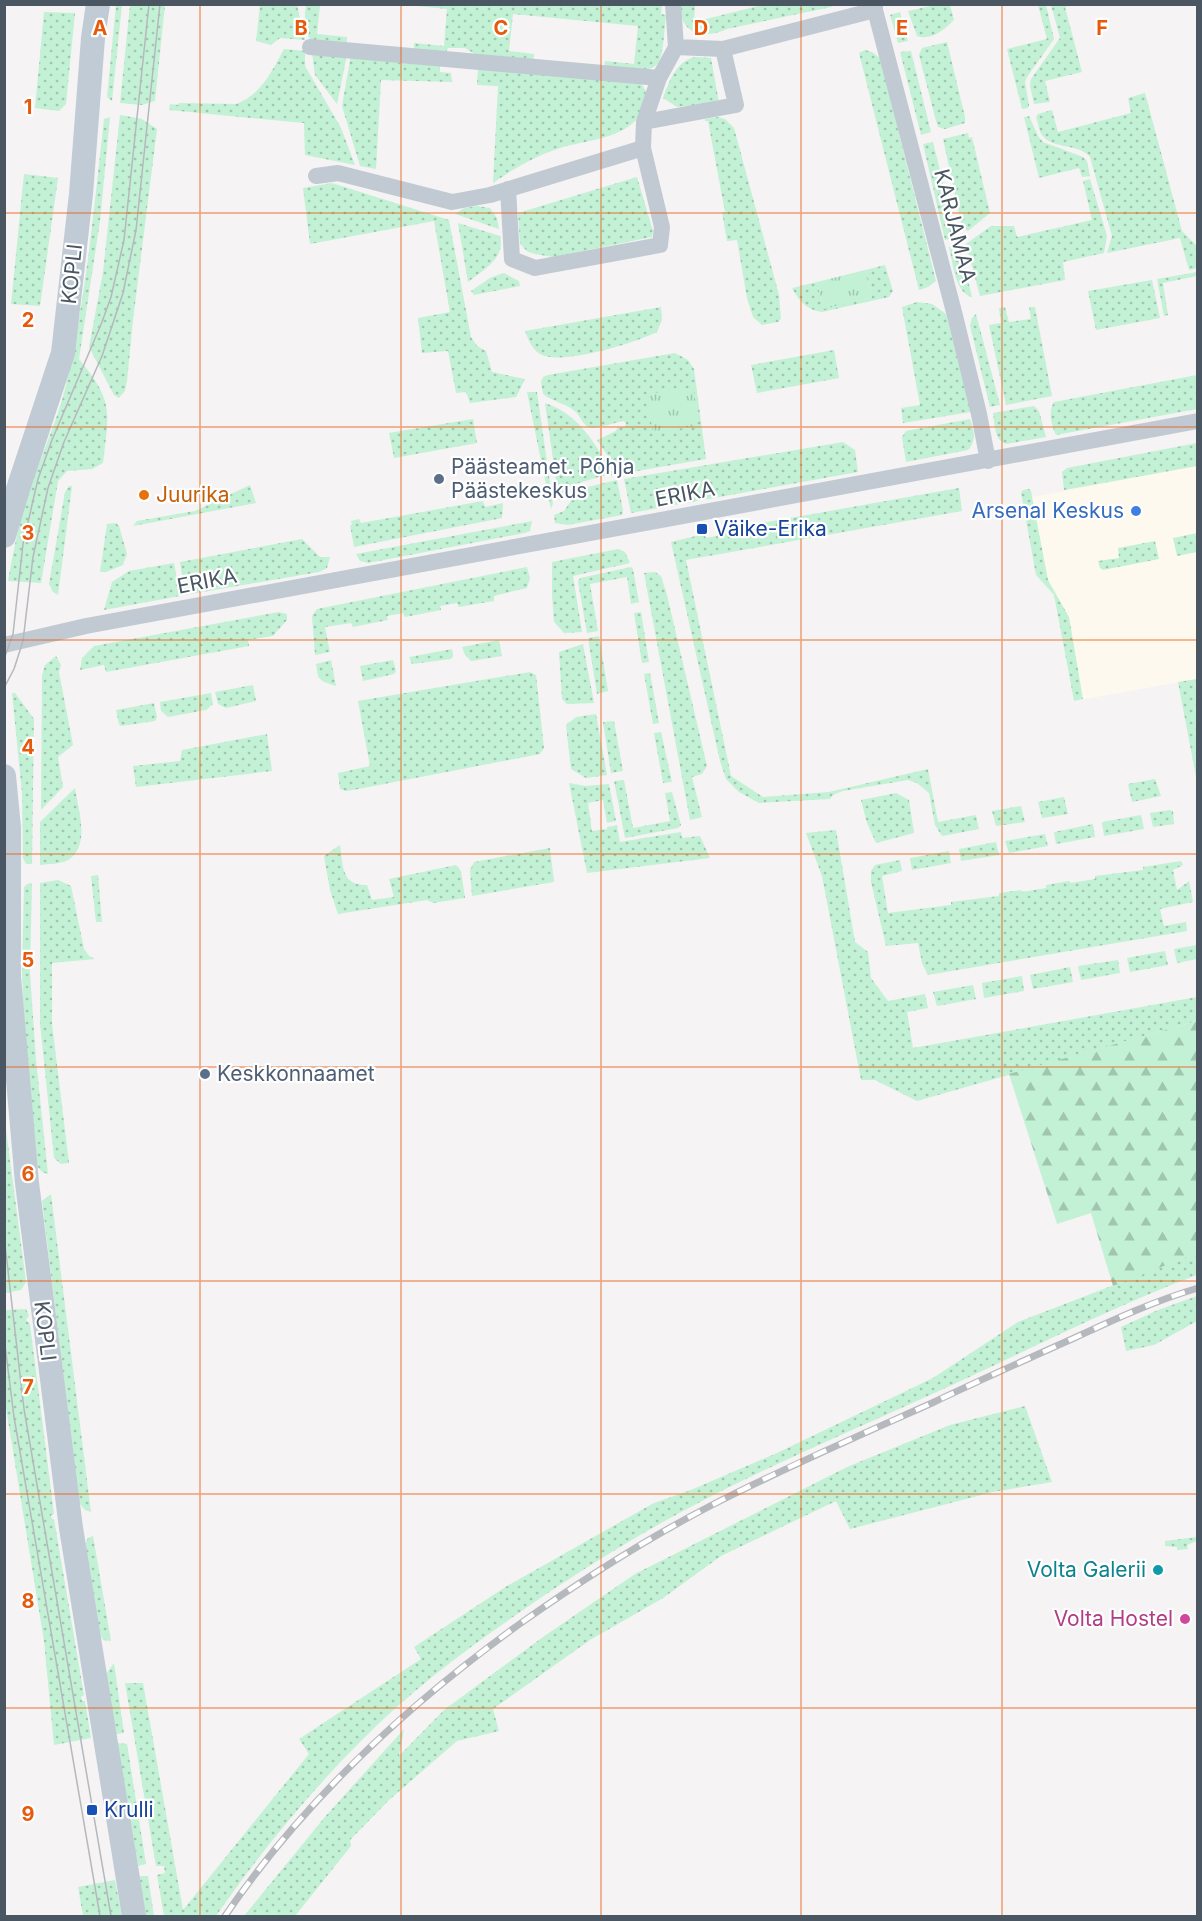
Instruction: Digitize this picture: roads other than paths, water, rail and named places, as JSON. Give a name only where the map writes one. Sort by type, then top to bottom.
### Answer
[{"type":"street","name":"KOPLI","points":[[4,536],[63,353],[81,194],[93,38],[98,4]]},
{"type":"street","points":[[508,189],[512,259],[535,268],[660,245],[662,226],[643,148],[644,122],[659,78],[676,47],[673,4]]},
{"type":"street","points":[[676,47],[723,49],[875,7]]},
{"type":"street","name":"KARJAMAA","points":[[875,7],[954,312],[988,460]]},
{"type":"street","points":[[310,47],[659,78]]},
{"type":"street","points":[[644,122],[736,105],[723,49]]},
{"type":"street","points":[[316,176],[338,173],[452,202],[490,195],[643,148]]},
{"type":"street","name":"ERIKA","points":[[4,645],[120,620],[1197,421]]},
{"type":"street","name":"KOPLI","points":[[4,776],[9,828],[9,977],[26,1173],[71,1528],[134,1917]]},
{"type":"tram line","points":[[4,659],[13,634],[23,544],[38,479],[111,297],[124,240],[149,4]]},
{"type":"tram line","points":[[4,688],[14,669],[23,641],[33,557],[48,488],[64,442],[102,356],[123,293],[136,230],[160,4]]},
{"type":"tram line","points":[[4,1236],[24,1409],[111,1916]]},
{"type":"tram line","points":[[4,1337],[14,1417],[100,1916]]},
{"type":"railway","points":[[225,1916],[256,1873],[323,1794],[398,1721],[479,1654],[591,1576],[687,1518],[766,1478],[1118,1318],[1198,1288]]},
{"type":"place","name":"Päästeamet. Põhja Päästekeskus","points":[[439,479]]},
{"type":"place","name":"Juurika","points":[[144,495]]},
{"type":"place","name":"Arsenal Keskus","points":[[1136,511]]},
{"type":"place","name":"Väike-Erika","points":[[702,529]]},
{"type":"place","name":"Keskkonnaamet","points":[[205,1074]]},
{"type":"place","name":"Volta Galerii","points":[[1158,1570]]},
{"type":"place","name":"Volta Hostel","points":[[1185,1619]]},
{"type":"place","name":"Krulli","points":[[92,1810]]}]
